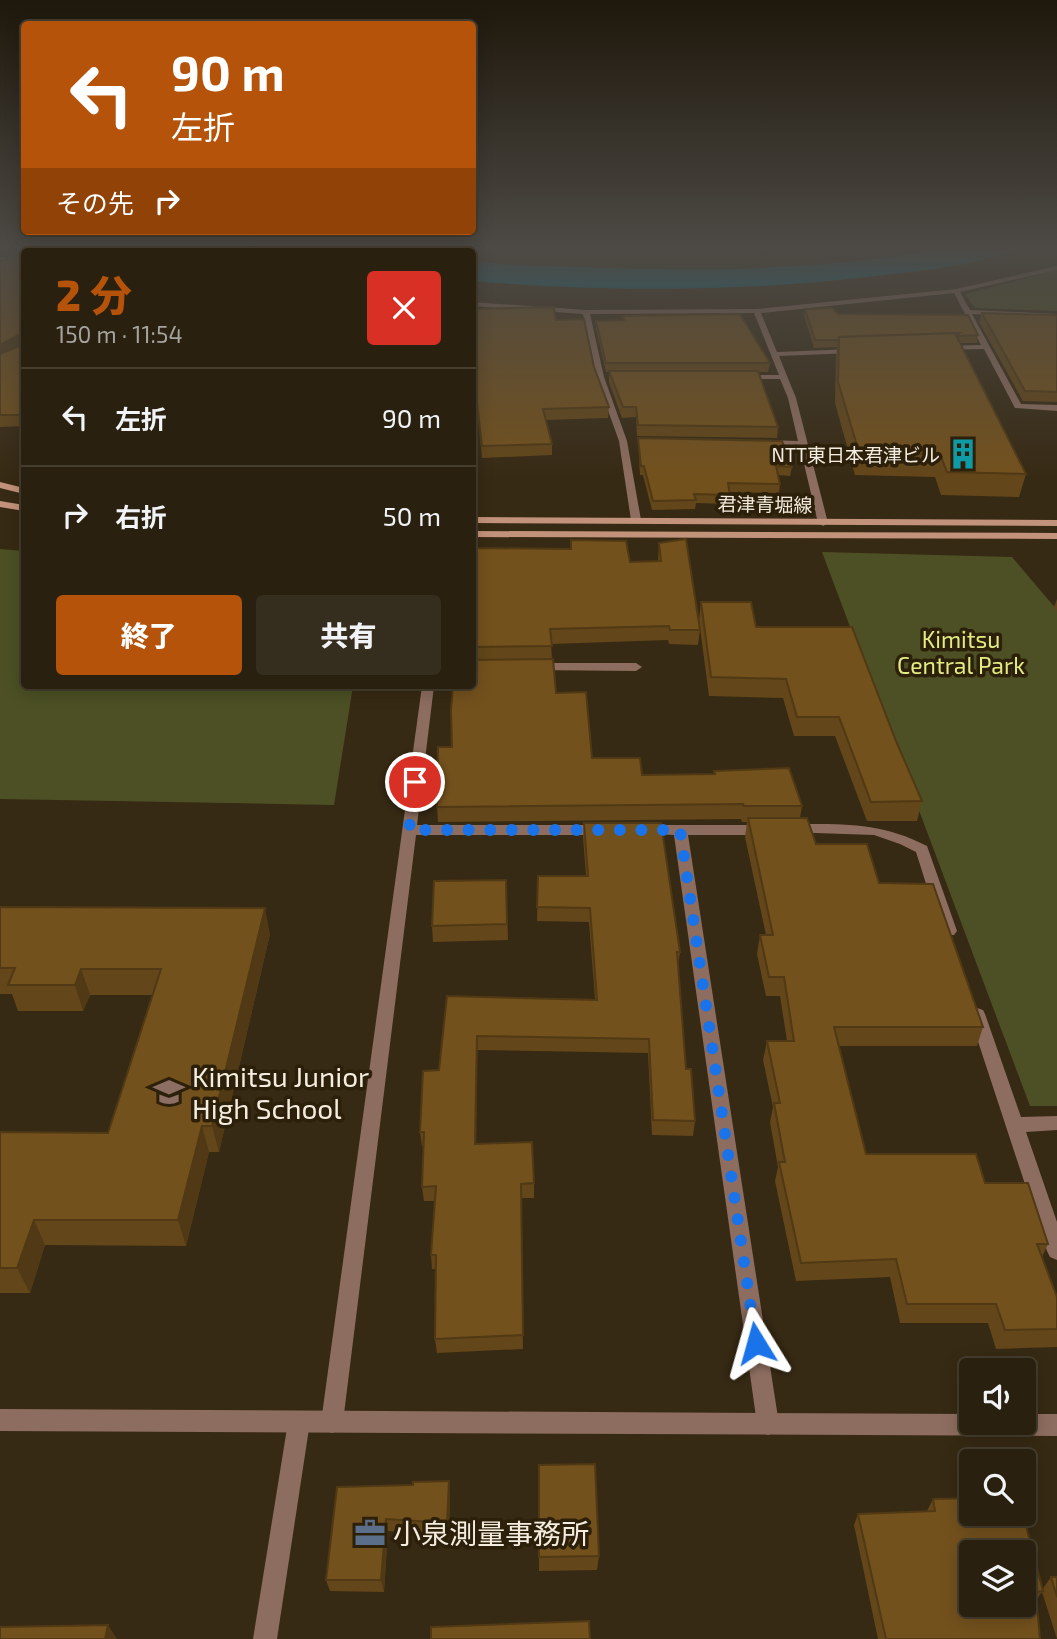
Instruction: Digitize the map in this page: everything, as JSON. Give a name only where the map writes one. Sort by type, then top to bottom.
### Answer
[{"type":"main road","points":[[0,485],[21,490]]},
{"type":"main road","points":[[0,504],[21,508]]},
{"type":"main road","name":"君津青堀線","points":[[476,520],[1057,523]]},
{"type":"main road","name":"君津青堀線","points":[[476,534],[1057,536]]},
{"type":"street","points":[[589,325],[600,377],[623,441],[636,520]]},
{"type":"street","points":[[763,325],[792,398],[823,523]]},
{"type":"street","points":[[975,325],[1018,406],[1057,408]]},
{"type":"street","points":[[933,348],[987,347]]},
{"type":"street","points":[[774,354],[867,351]]},
{"type":"street","points":[[600,377],[613,377]]},
{"type":"street","points":[[731,377],[783,377]]},
{"type":"street","points":[[623,441],[637,441]]},
{"type":"street","points":[[761,443],[802,444]]},
{"type":"street","points":[[527,667],[636,667]]},
{"type":"street","points":[[332,1422],[428,689]]},
{"type":"street","points":[[409,830],[874,829],[899,835],[922,849],[956,949]]},
{"type":"street","points":[[680,830],[768,1424]]},
{"type":"street","points":[[972,1000],[1057,1251]]},
{"type":"street","points":[[1014,1125],[1057,1123]]},
{"type":"street","points":[[0,1420],[1057,1425]]},
{"type":"street","points":[[265,1639],[299,1422]]},
{"type":"green space","points":[[0,549],[21,551],[21,689],[353,689],[334,805],[0,799]]},
{"type":"green space","name":"Kimitsu Central Park","points":[[822,552],[1012,557],[1057,610],[1057,1106],[1030,1106]]},
{"type":"building","points":[[0,325],[21,325],[21,336],[0,345]]},
{"type":"building","points":[[476,325],[585,325],[594,367],[609,407],[543,409],[552,444],[482,446],[476,394]]},
{"type":"building","points":[[597,325],[747,325],[770,363],[606,363]]},
{"type":"building","points":[[810,325],[973,325],[978,335],[958,336],[959,333],[815,340]]},
{"type":"building","points":[[989,325],[1057,325],[1057,392],[1025,391]]},
{"type":"building","points":[[959,333],[956,335],[1026,474],[947,472],[940,454],[859,452],[838,382],[839,337]]},
{"type":"building","points":[[21,345],[21,415],[0,415],[0,354]]},
{"type":"building","points":[[609,371],[758,371],[778,427],[638,425],[636,407],[623,407]]},
{"type":"building","points":[[638,438],[782,441],[792,467],[776,466],[780,484],[728,483],[730,495],[694,494],[696,500],[653,501],[644,466],[641,466]]},
{"type":"building","points":[[686,539],[700,630],[670,630],[669,626],[550,629],[552,646],[476,647],[476,548],[571,549],[571,540],[626,541],[630,562],[661,561],[659,543]]},
{"type":"building","points":[[701,602],[751,602],[756,627],[852,627],[922,801],[871,802],[839,717],[797,717],[786,679],[711,677]]},
{"type":"building","points":[[553,659],[556,693],[586,692],[592,758],[640,758],[642,775],[715,774],[714,771],[789,768],[802,806],[743,804],[437,807],[438,747],[452,747],[453,689],[476,689],[476,660]]},
{"type":"building","points":[[748,818],[807,818],[816,844],[867,844],[879,883],[933,884],[983,1027],[834,1027],[866,1154],[976,1154],[985,1183],[1028,1183],[1048,1244],[1037,1244],[1057,1297],[1057,1329],[1005,1330],[996,1304],[907,1304],[896,1259],[801,1263],[779,1162],[785,1162],[774,1103],[780,1103],[767,1041],[794,1041],[784,977],[769,977],[760,935],[773,935]]},
{"type":"building","points":[[584,823],[661,823],[680,952],[677,952],[686,1069],[691,1069],[695,1121],[653,1120],[649,1039],[477,1036],[475,1144],[532,1142],[534,1183],[521,1184],[523,1335],[435,1339],[436,1255],[431,1255],[436,1186],[422,1187],[424,1132],[420,1132],[423,1071],[439,1070],[447,996],[597,1000],[590,908],[537,907],[538,876],[588,876]]},
{"type":"building","points":[[506,880],[507,924],[432,926],[434,881]]},
{"type":"building","points":[[0,907],[265,908],[212,1126],[202,1126],[178,1220],[34,1220],[17,1268],[0,1268],[0,1132],[108,1133],[161,969],[81,969],[75,985],[8,985],[15,968],[0,968]]},
{"type":"building","points":[[595,1464],[599,1556],[539,1557],[539,1465]]},
{"type":"building","points":[[449,1481],[447,1523],[386,1519],[381,1580],[326,1580],[337,1487]]},
{"type":"building","points":[[959,1498],[959,1526],[1026,1526],[1030,1540],[959,1540],[959,1617],[1036,1617],[1036,1592],[1040,1639],[886,1639],[858,1514],[935,1511],[933,1499]]},
{"type":"building","points":[[1036,1564],[1043,1591],[1036,1592]]},
{"type":"building","points":[[1051,1577],[1057,1577],[1057,1597]]},
{"type":"building","points":[[589,1621],[590,1639],[431,1639],[431,1627]]},
{"type":"building","points":[[108,1625],[105,1639],[0,1639],[0,1627]]},
{"type":"place","name":"NTT東日本君津ビル","points":[[963,454]]},
{"type":"place","name":"Kimitsu Junior High School","points":[[169,1092]]},
{"type":"place","name":"小泉測量事務所","points":[[370,1533]]},
{"type":"route","points":[[415,782],[409,830],[680,830],[756,1343]]}]
